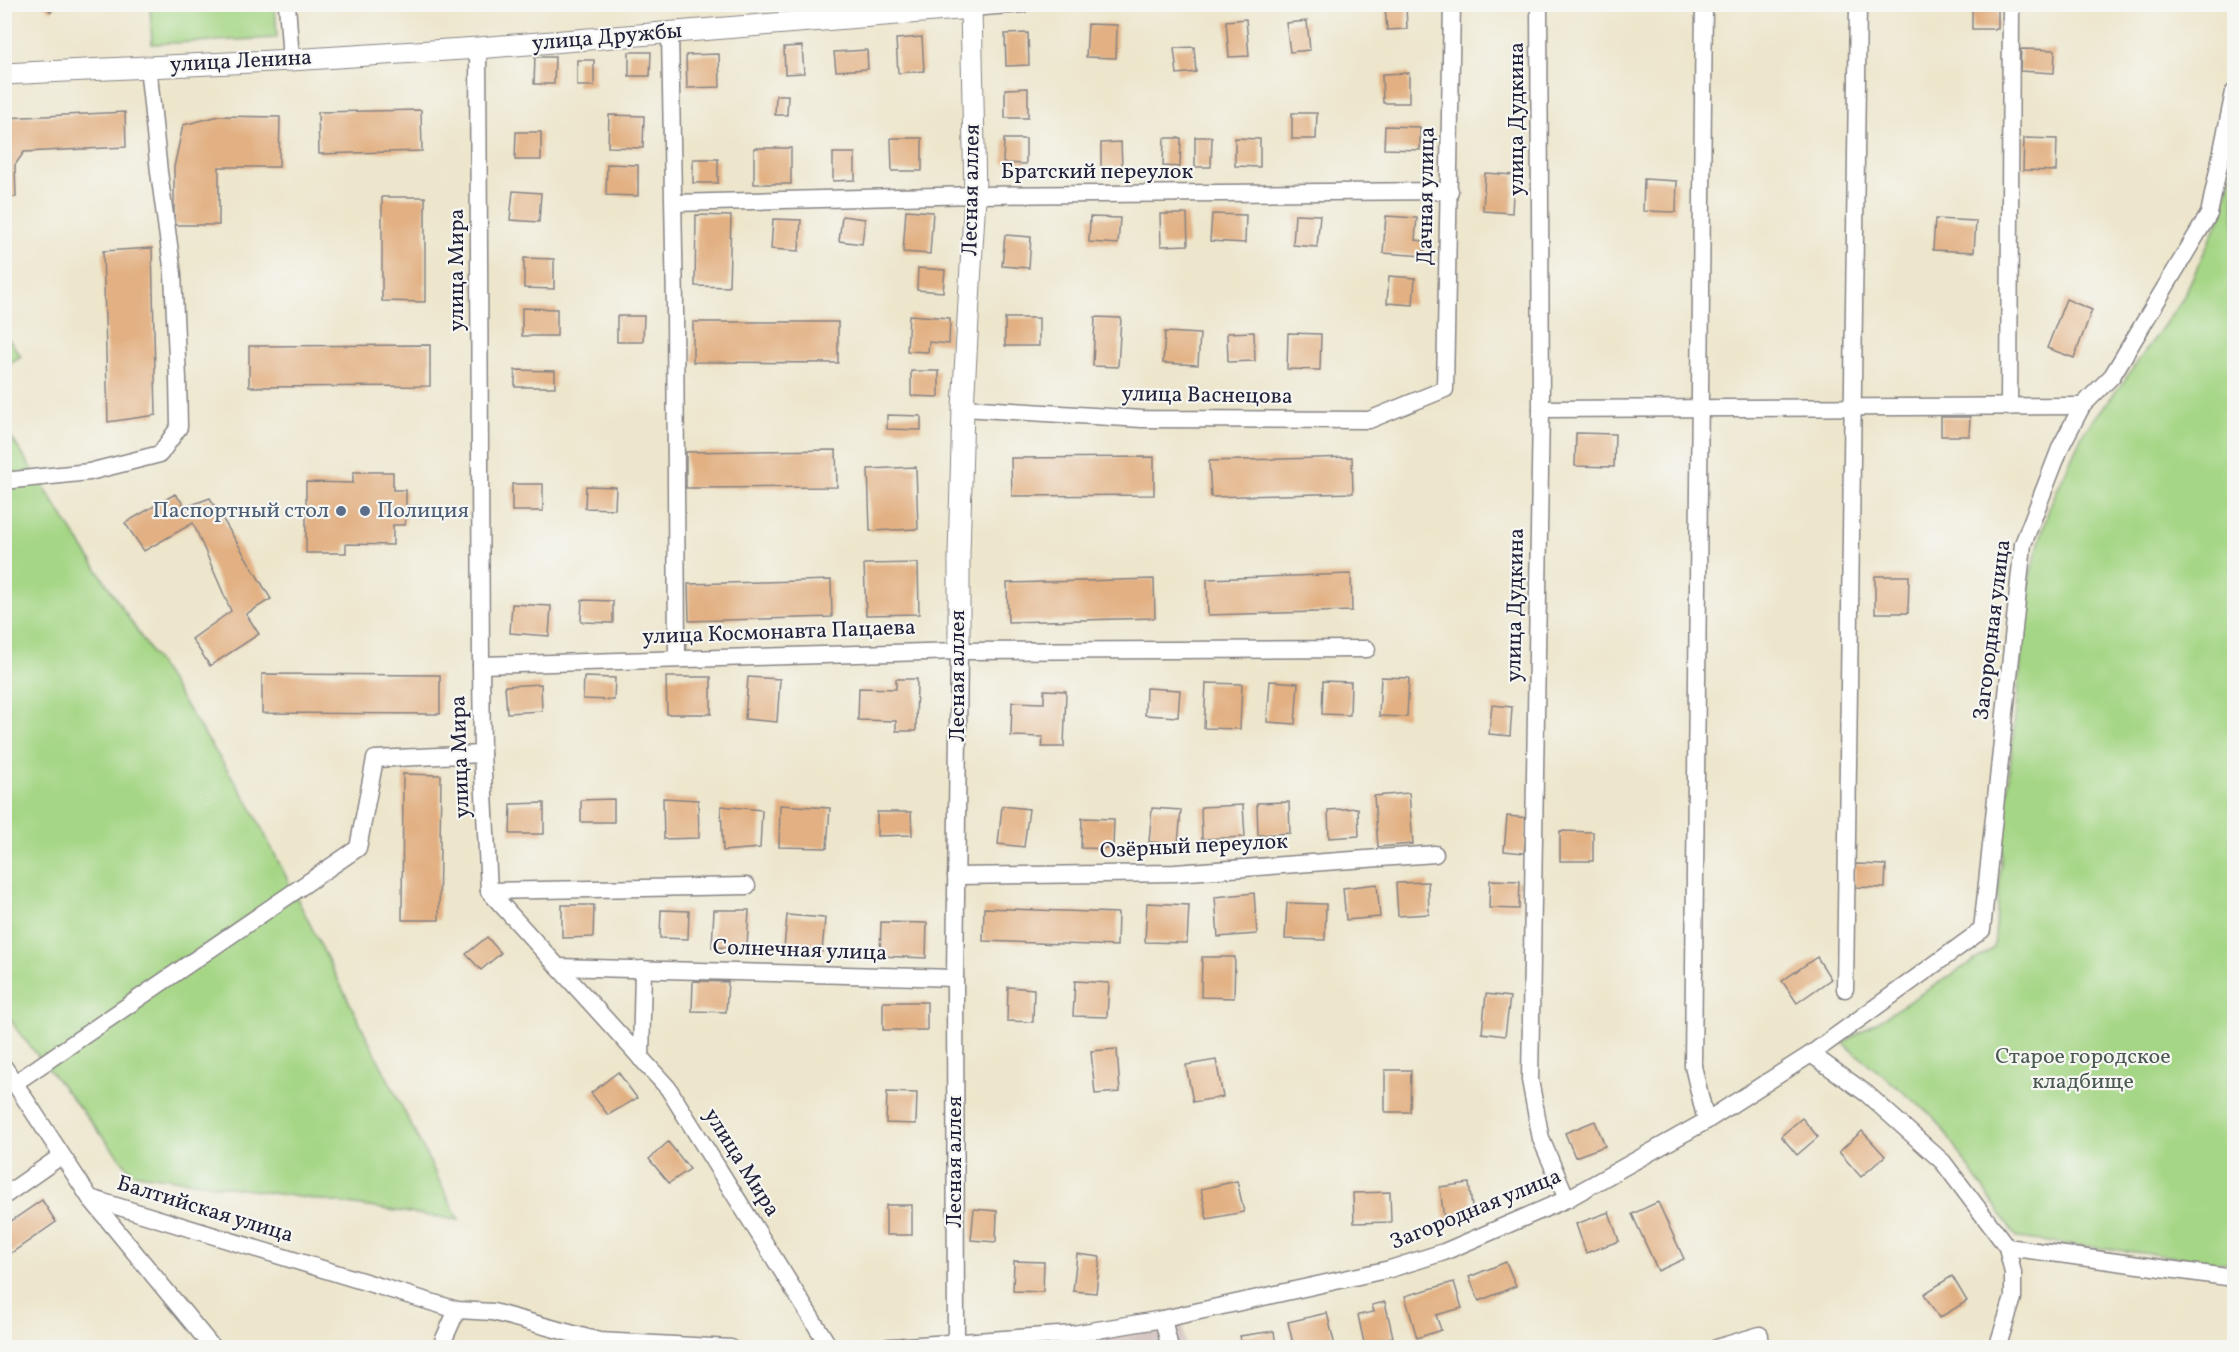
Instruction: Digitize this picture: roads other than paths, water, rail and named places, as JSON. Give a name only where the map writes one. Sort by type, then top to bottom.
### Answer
[{"type":"street","points":[[287,4],[291,60]]},
{"type":"street","name":"улица Дружбы","points":[[478,48],[1022,4]]},
{"type":"street","name":"Дачная улица","points":[[1445,389],[1452,4]]},
{"type":"street","name":"улица Дудкина","points":[[1539,4],[1541,409],[1530,1080],[1541,1138],[1567,1199]]},
{"type":"street","points":[[1704,4],[1693,1066],[1706,1121]]},
{"type":"street","points":[[1845,988],[1858,4]]},
{"type":"street","points":[[2009,406],[2011,4]]},
{"type":"street","name":"Лесная аллея","points":[[956,1343],[955,978],[958,555],[963,408],[975,195],[971,8]]},
{"type":"street","points":[[670,32],[674,203],[676,658]]},
{"type":"street","name":"улица Ленина","points":[[4,74],[478,48]]},
{"type":"street","name":"улица Мира","points":[[478,48],[482,754],[489,891],[668,1088],[830,1347]]},
{"type":"street","points":[[4,481],[89,472],[160,454],[179,427],[172,274],[148,66]]},
{"type":"street","name":"Загородная улица","points":[[878,1347],[1073,1334],[1164,1319],[1390,1269],[1444,1252],[1567,1199],[1706,1121],[1811,1054],[1982,930],[2023,544],[2061,446],[2082,406],[2112,376],[2209,214],[2235,92]]},
{"type":"street","name":"Братский переулок","points":[[674,203],[975,195],[1450,191]]},
{"type":"street","name":"улица Васнецова","points":[[963,408],[1142,419],[1369,420],[1445,389]]},
{"type":"street","points":[[1541,409],[2082,406]]},
{"type":"street","name":"улица Космонавта Пацаева","points":[[481,665],[959,651],[1367,649]]},
{"type":"street","points":[[15,1083],[358,848],[375,759],[482,754]]},
{"type":"street","name":"Озёрный переулок","points":[[956,876],[1175,873],[1435,854]]},
{"type":"street","points":[[489,891],[747,886]]},
{"type":"street","name":"Солнечная улица","points":[[558,967],[955,978]]},
{"type":"street","points":[[641,1059],[643,969]]},
{"type":"street","points":[[1811,1054],[1867,1094],[1943,1162],[2007,1247],[2013,1273],[2013,1298],[1997,1347]]},
{"type":"street","name":"Балтийская улица","points":[[4,1067],[90,1198],[457,1310]]},
{"type":"street","points":[[4,1196],[61,1156]]},
{"type":"street","points":[[90,1198],[207,1346]]},
{"type":"street","points":[[2007,1247],[2235,1278]]},
{"type":"street","points":[[440,1347],[457,1310],[493,1312],[599,1341],[732,1347]]},
{"type":"street","points":[[1164,1319],[1170,1347]]},
{"type":"street","points":[[1716,1347],[1760,1335]]},
{"type":"place","name":"Паспортный стол","points":[[341,511]]},
{"type":"place","name":"Полиция","points":[[365,511]]},
{"type":"park label","name":"Старое городское кладбище","points":[[2083,1070]]}]
